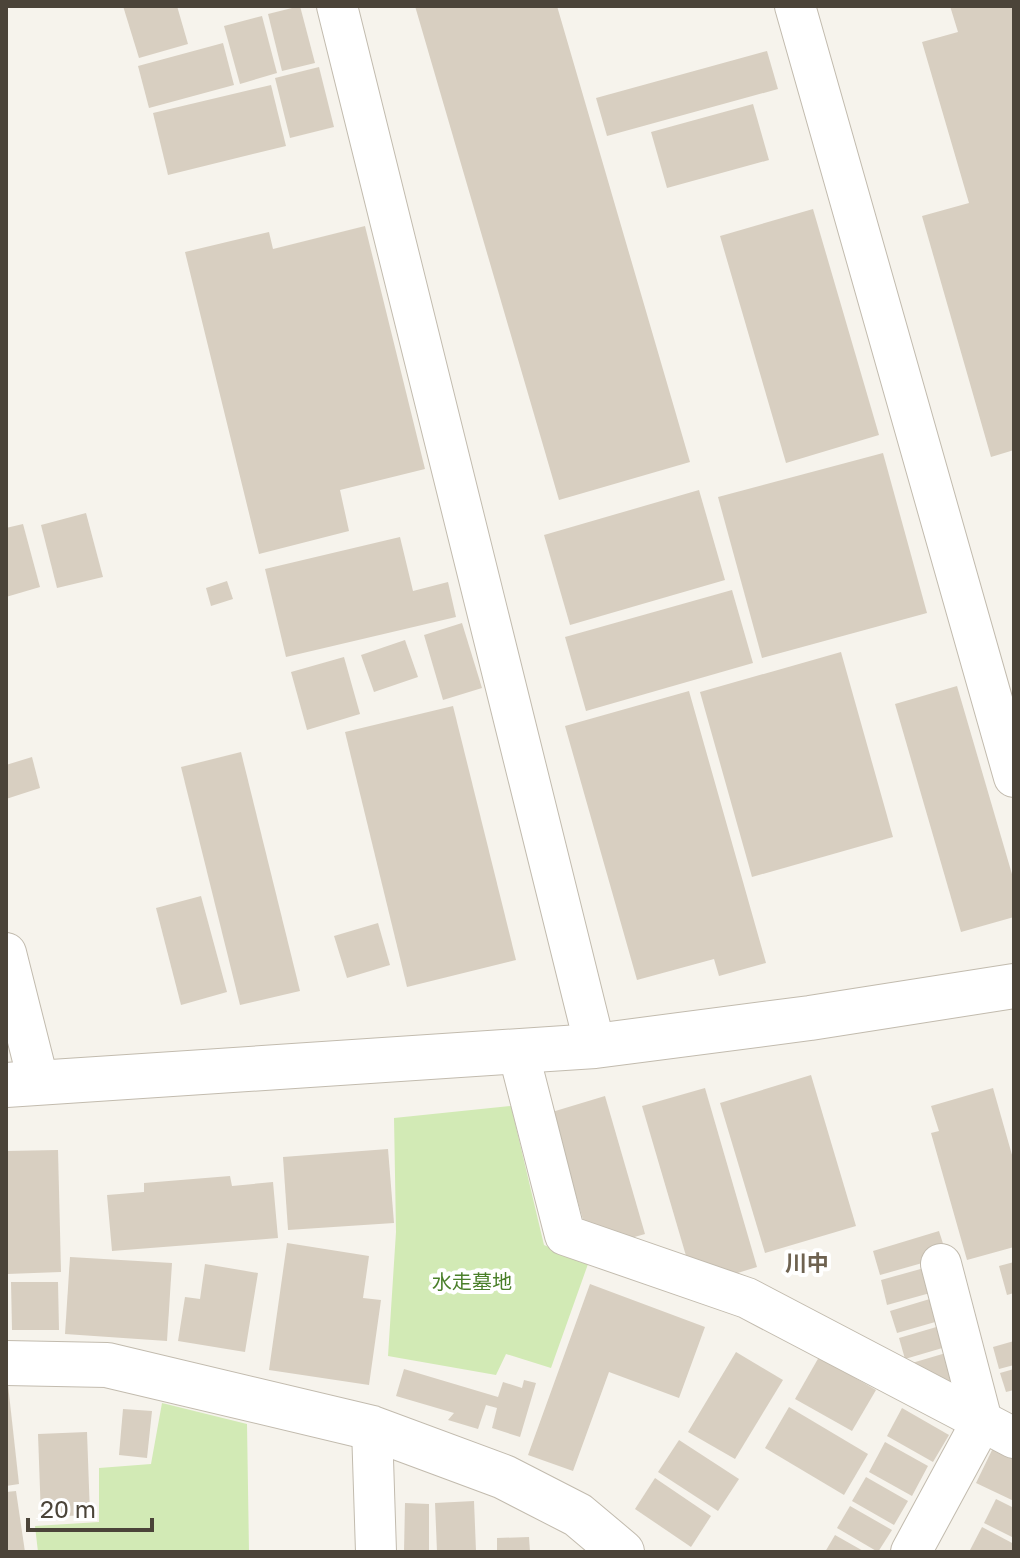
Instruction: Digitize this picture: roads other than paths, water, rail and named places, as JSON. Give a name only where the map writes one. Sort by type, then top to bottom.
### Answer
[{"type":"street","points":[[337,6],[595,1046]]},
{"type":"street","points":[[795,6],[1014,777]]},
{"type":"street","points":[[6,953],[23,1084],[595,1046],[810,1018],[1014,986]]},
{"type":"street","points":[[518,1051],[565,1235],[747,1298],[998,1429]]},
{"type":"street","points":[[941,1264],[998,1429]]},
{"type":"street","points":[[6,1363],[107,1365],[372,1428],[504,1477],[578,1515],[622,1552]]},
{"type":"street","points":[[372,1428],[376,1552]]},
{"type":"street","points":[[911,1552],[998,1429]]},
{"type":"district","name":"川中","points":[[807,1262]]},
{"type":"park label","name":"水走墓地","points":[[472,1281]]}]
